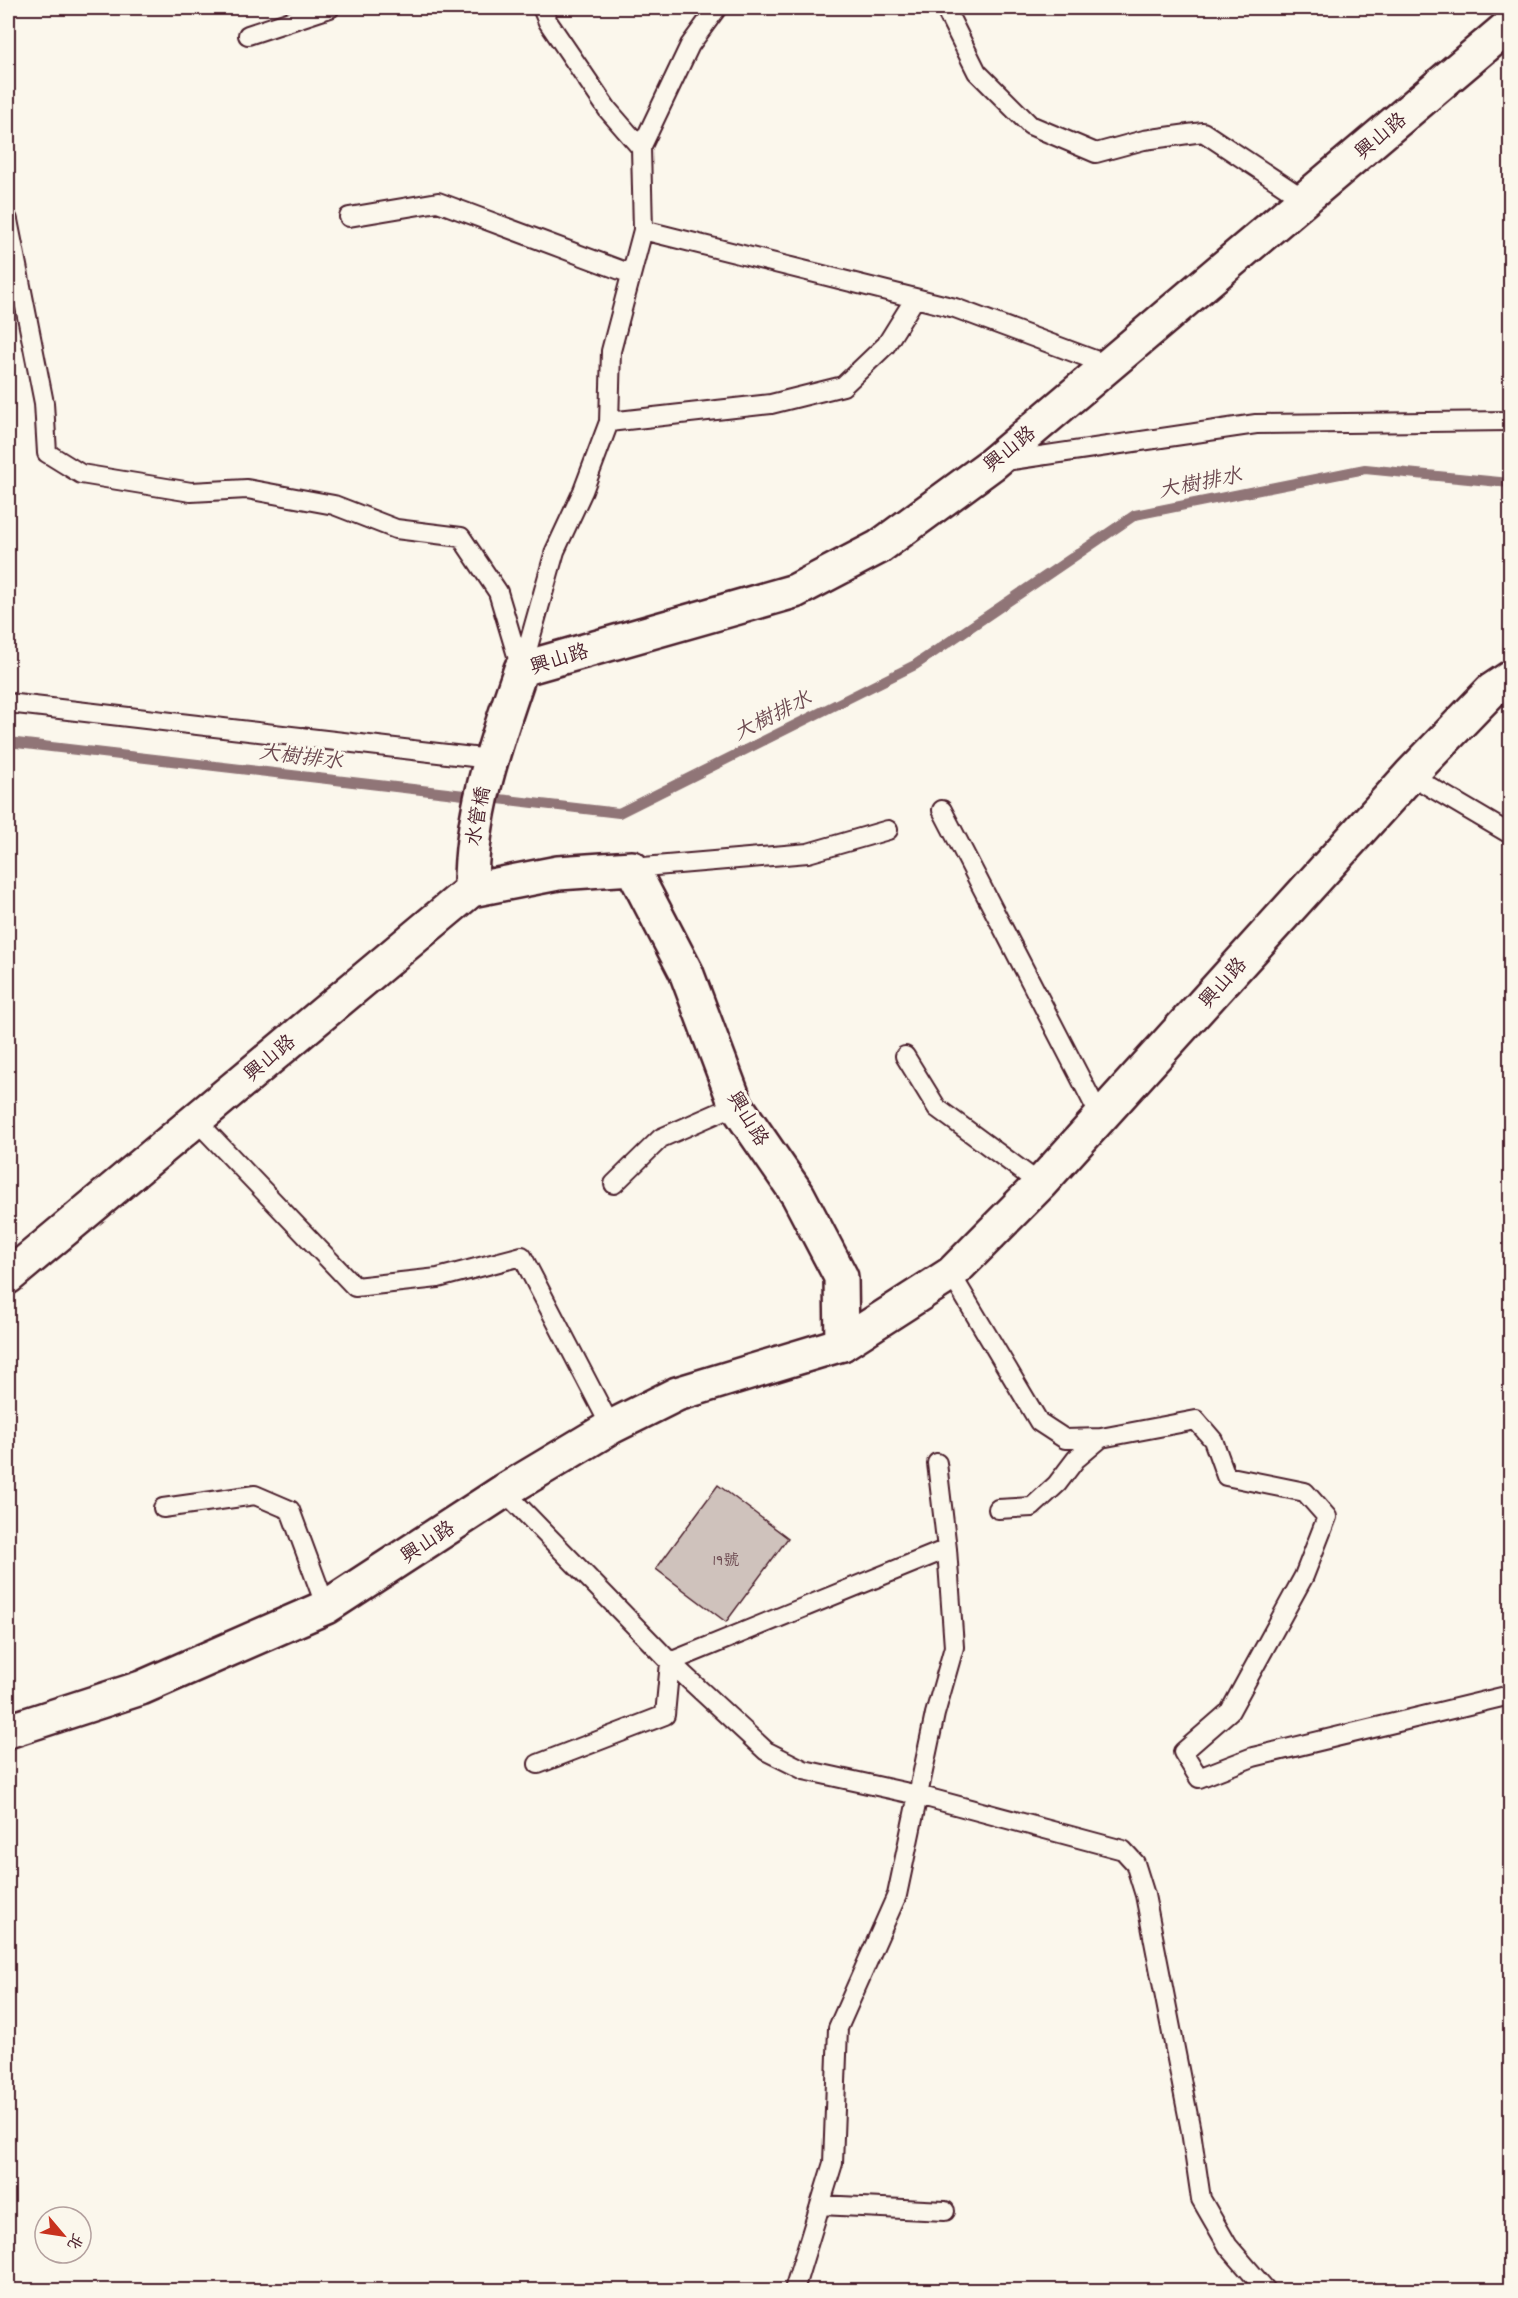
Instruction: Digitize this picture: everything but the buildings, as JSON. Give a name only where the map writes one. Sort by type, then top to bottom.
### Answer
[{"type":"street","name":"興山路","points":[[488,768],[521,669],[795,591],[879,547],[992,464],[1510,25]]},
{"type":"street","name":"興山路","points":[[8,1731],[141,1688],[326,1607],[504,1491],[611,1427],[677,1394],[842,1344],[951,1274],[1040,1184],[1410,775],[1492,690],[1510,678]]},
{"type":"street","name":"水管橋","points":[[471,890],[470,856],[488,768]]},
{"type":"street","name":"興山路","points":[[8,1277],[471,890],[558,873],[632,868],[686,972],[736,1105],[798,1195],[841,1277],[842,1344]]},
{"type":"lane","points":[[248,35],[330,8]]},
{"type":"lane","points":[[542,8],[548,22],[608,110],[641,148]]},
{"type":"lane","points":[[521,669],[555,551],[583,491],[609,422],[611,351],[643,230],[641,148],[690,45],[717,8]]},
{"type":"lane","points":[[945,8],[977,72],[1030,125],[1096,153],[1144,140],[1203,132],[1304,199]]},
{"type":"lane","points":[[349,217],[438,202],[631,274]]},
{"type":"lane","points":[[8,220],[44,404],[47,453],[81,474],[191,492],[247,489],[334,505],[396,529],[460,537],[498,592],[521,669]]},
{"type":"lane","points":[[643,230],[914,300],[955,308],[1108,365]]},
{"type":"lane","points":[[609,422],[771,404],[843,386],[886,345],[914,300]]},
{"type":"lane","points":[[992,464],[1256,424],[1510,421]]},
{"type":"lane","points":[[8,703],[488,768]]},
{"type":"lane","points":[[1410,775],[1510,834]]},
{"type":"lane","points":[[942,810],[1100,1116]]},
{"type":"lane","points":[[632,868],[808,853],[888,830]]},
{"type":"lane","points":[[905,1056],[937,1108],[1040,1184]]},
{"type":"lane","points":[[614,1184],[661,1138],[736,1105]]},
{"type":"lane","points":[[195,1119],[355,1287],[438,1278],[522,1256],[611,1427]]},
{"type":"lane","points":[[951,1274],[986,1337],[1039,1422],[1065,1439],[1101,1438],[1196,1420],[1213,1440],[1226,1476],[1305,1492],[1327,1517],[1304,1576],[1230,1711],[1183,1752],[1199,1778],[1253,1758],[1510,1695]]},
{"type":"lane","points":[[998,1509],[1032,1507],[1057,1484],[1076,1459],[1101,1438]]},
{"type":"lane","points":[[794,2290],[833,2163],[838,2028],[897,1895],[935,1714],[954,1647],[947,1549],[937,1463]]},
{"type":"lane","points":[[504,1491],[670,1662],[766,1751],[804,1770],[918,1795],[1123,1850],[1136,1863],[1146,1895],[1172,2030],[1191,2131],[1200,2199],[1228,2246],[1266,2290]]},
{"type":"lane","points":[[164,1508],[255,1495],[290,1510],[326,1607]]},
{"type":"lane","points":[[670,1662],[947,1549]]},
{"type":"lane","points":[[538,1764],[665,1715],[670,1662]]},
{"type":"lane","points":[[820,2205],[945,2211]]},
{"type":"waterway","name":"大樹排水","points":[[8,742],[619,813],[915,665],[1135,515],[1365,469],[1510,483]]}]
